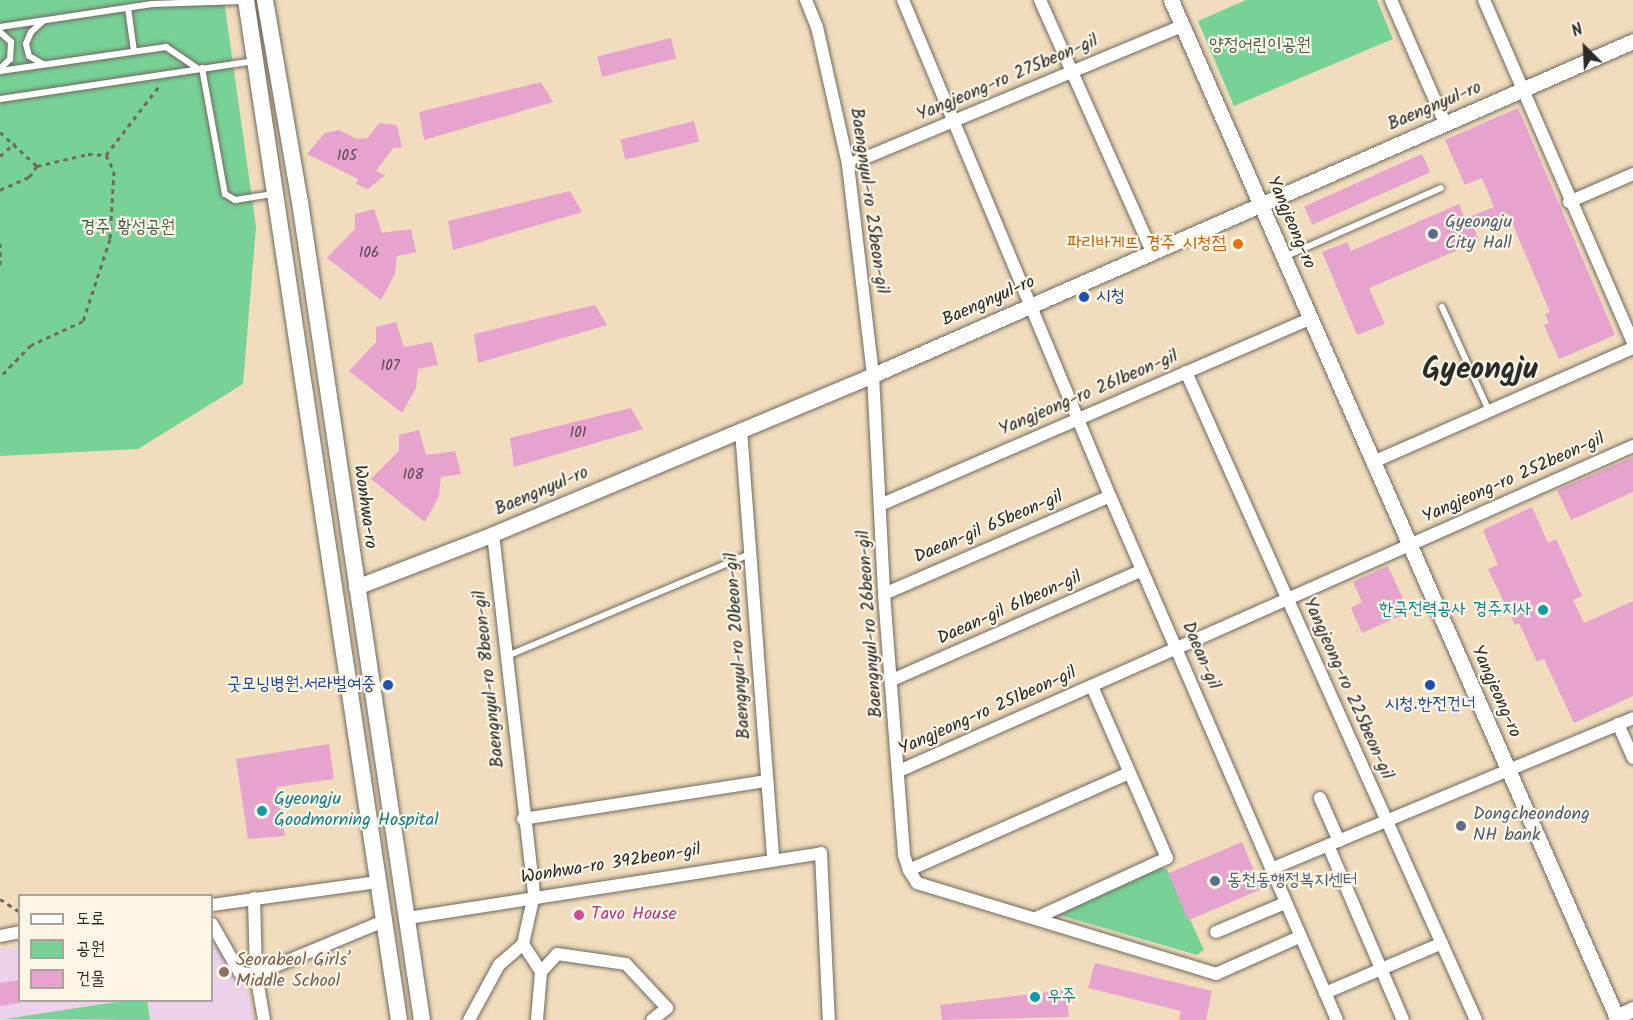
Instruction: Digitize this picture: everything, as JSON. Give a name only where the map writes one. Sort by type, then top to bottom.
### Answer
[{"type":"main road","points":[[246,0],[399,1020]]},
{"type":"main road","name":"Wonhwa-ro","points":[[265,0],[300,201],[422,1020]]},
{"type":"main road","points":[[335,595],[356,587]]},
{"type":"main road","points":[[384,921],[408,918]]},
{"type":"street","name":"Baengnyul-ro 25beon-gil","points":[[806,0],[817,27],[848,165],[873,375]]},
{"type":"street","name":"Daean-gil","points":[[903,0],[951,122],[1110,496],[1178,648],[1299,937],[1337,1020]]},
{"type":"street","points":[[1040,0],[1152,252]]},
{"type":"street","name":"Yangjeong-ro","points":[[1171,0],[1617,1018]]},
{"type":"street","points":[[1391,0],[1445,123]]},
{"type":"street","points":[[1484,0],[1569,202],[1633,343]]},
{"type":"street","name":"Yangjeong-ro 275beon-gil","points":[[848,165],[1182,26]]},
{"type":"street","name":"Baengnyul-ro","points":[[356,587],[493,534],[873,375],[1633,41]]},
{"type":"street","points":[[1569,202],[1633,174]]},
{"type":"street","name":"Yangjeong-ro 261beon-gil","points":[[882,504],[1311,318]]},
{"type":"street","points":[[1373,462],[1633,348]]},
{"type":"street","name":"Yangjeong-ro 225beon-gil","points":[[1186,372],[1286,600],[1476,1020]]},
{"type":"street","name":"Baengnyul-ro 26beon-gil","points":[[873,375],[882,504],[884,594],[904,855],[909,870]]},
{"type":"street","name":"Baengnyul-ro 20beon-gil","points":[[741,430],[773,859]]},
{"type":"street","name":"Yangjeong-ro 252beon-gil","points":[[1409,545],[1633,446]]},
{"type":"street","name":"Daean-gil 65beon-gil","points":[[884,594],[1110,496]]},
{"type":"street","name":"Baengnyul-ro 8beon-gil","points":[[493,534],[523,819],[534,895]]},
{"type":"street","name":"Yangjeong-ro 251beon-gil","points":[[899,771],[1409,545]]},
{"type":"street","name":"Daean-gil 61beon-gil","points":[[892,680],[1142,570]]},
{"type":"street","name":"Yangjeong-ro 251beon-gil","points":[[1036,918],[1167,858],[1092,686]]},
{"type":"street","points":[[1271,869],[1386,820],[1509,772],[1633,718]]},
{"type":"street","points":[[1618,724],[1633,759]]},
{"type":"street","points":[[1129,773],[909,870],[918,883],[1215,974],[1299,937]]},
{"type":"street","points":[[523,819],[767,781]]},
{"type":"street","points":[[1320,798],[1333,843],[1403,1020]]},
{"type":"street","name":"Wonhwa-ro 392beon-gil","points":[[408,918],[534,895],[820,853],[829,1020]]},
{"type":"street","points":[[213,905],[377,882]]},
{"type":"street","points":[[470,1020],[499,965],[523,944],[534,895]]},
{"type":"street","points":[[254,898],[256,974],[264,1020]]},
{"type":"street","points":[[1216,932],[1285,903]]},
{"type":"street","points":[[213,926],[240,973],[256,974],[384,921]]},
{"type":"street","points":[[0,936],[18,932]]},
{"type":"street","points":[[523,944],[541,972]]},
{"type":"street","points":[[1324,993],[1442,944]]},
{"type":"street","points":[[537,1020],[541,972],[557,954],[626,964],[667,1008],[652,1020]]},
{"type":"street","points":[[1617,1018],[1633,1009]]},
{"type":"lane","points":[[0,27],[128,8],[246,0]]},
{"type":"lane","points":[[128,8],[134,51]]},
{"type":"lane","points":[[44,21],[31,32],[26,44],[29,56],[45,65]]},
{"type":"lane","points":[[0,32],[10,42],[10,59],[0,70]]},
{"type":"lane","points":[[0,70],[166,47],[200,68],[225,194],[235,200],[276,194]]},
{"type":"lane","points":[[0,99],[255,61]]},
{"type":"lane","points":[[1284,258],[1441,188]]},
{"type":"lane","points":[[1442,307],[1489,411]]},
{"type":"lane","points":[[506,657],[750,554]]},
{"type":"path","points":[[106,155],[170,73]]},
{"type":"path","points":[[0,132],[15,143],[37,166]]},
{"type":"path","points":[[0,156],[15,143]]},
{"type":"path","points":[[0,190],[28,177],[37,166],[88,154],[106,155]]},
{"type":"path","points":[[0,377],[31,345],[83,321],[110,239],[114,171],[106,155]]},
{"type":"path","points":[[0,243],[0,265]]},
{"type":"path","points":[[0,899],[18,911]]},
{"type":"shaded area","name":"Seorabeol Girls’ Middle School","points":[[213,933],[249,995],[254,1020],[0,1020],[0,948],[18,946],[18,1002],[213,1002]]},
{"type":"green space","name":"경주 황성공원","points":[[0,0],[224,0],[256,227],[243,384],[138,449],[0,456]]},
{"type":"green space","name":"양정어린이공원","points":[[1246,0],[1377,0],[1393,39],[1234,106],[1198,21]]},
{"type":"green space","points":[[1159,867],[1167,869],[1204,950],[1197,955],[1049,912]]},
{"type":"green space","points":[[116,1002],[147,1002],[150,1020],[5,1019]]},
{"type":"building","points":[[671,38],[676,58],[602,77],[597,56]]},
{"type":"building","points":[[541,82],[553,102],[424,140],[419,112]]},
{"type":"building","name":"Gyeongju City Hall","points":[[1518,108],[1615,335],[1559,359],[1544,325],[1549,323],[1545,314],[1550,312],[1508,213],[1474,228],[1479,241],[1369,288],[1385,324],[1357,335],[1322,252],[1347,242],[1351,251],[1459,204],[1465,219],[1494,207],[1482,178],[1465,185],[1445,140]]},
{"type":"building","points":[[694,121],[699,141],[625,160],[620,139]]},
{"type":"building","points":[[379,123],[397,125],[402,147],[393,148],[376,171],[385,175],[368,189],[356,184],[358,179],[307,154],[325,133],[339,130],[357,139],[368,138]]},
{"type":"building","points":[[1422,154],[1430,172],[1312,225],[1304,206]]},
{"type":"building","points":[[570,191],[582,212],[453,250],[448,221]]},
{"type":"building","points":[[374,209],[382,233],[411,229],[416,252],[397,256],[395,274],[381,300],[327,258],[355,229],[355,214]]},
{"type":"building","points":[[595,305],[607,325],[478,363],[474,334]]},
{"type":"building","points":[[396,322],[404,347],[432,342],[438,365],[418,369],[416,388],[402,413],[349,371],[376,342],[376,327]]},
{"type":"building","points":[[631,408],[643,429],[514,467],[510,438]]},
{"type":"building","points":[[419,430],[426,455],[455,451],[461,474],[441,477],[439,496],[425,522],[371,479],[399,451],[399,435]]},
{"type":"building","points":[[1633,457],[1633,492],[1571,520],[1557,490]]},
{"type":"building","name":"한국전력공사 경주지사","points":[[1532,507],[1548,543],[1556,539],[1582,596],[1573,600],[1584,623],[1633,601],[1633,696],[1574,723],[1544,659],[1537,662],[1519,623],[1515,625],[1488,569],[1498,565],[1483,530]]},
{"type":"building","points":[[1388,566],[1409,612],[1362,633],[1351,608],[1362,602],[1353,582]]},
{"type":"building","name":"Gyeongju Goodmorning Hospital","points":[[329,744],[334,779],[276,787],[285,836],[248,839],[236,759]]},
{"type":"building","name":"동천동행정복지센터","points":[[1242,842],[1262,889],[1188,920],[1168,873]]},
{"type":"building","name":"우주","points":[[1095,963],[1212,991],[1206,1020],[1179,1020],[1181,1011],[1088,988]]},
{"type":"building","points":[[18,980],[18,1002],[20,1003],[0,1006],[0,983]]},
{"type":"building","name":"우주","points":[[1066,990],[1069,1017],[942,1020],[940,1005]]},
{"type":"place","name":"Gyeongju City Hall","points":[[1433,234]]},
{"type":"place","name":"파리바게뜨 경주 시청점","points":[[1238,244]]},
{"type":"place","name":"시청","points":[[1084,297]]},
{"type":"place","name":"한국전력공사 경주지사","points":[[1543,610]]},
{"type":"place","name":"굿모닝병원.서라벌여중","points":[[388,685]]},
{"type":"place","name":"시청.한전건너","points":[[1430,685]]},
{"type":"place","name":"Gyeongju Goodmorning Hospital","points":[[262,811]]},
{"type":"place","name":"Dongcheondong NH bank","points":[[1461,826]]},
{"type":"place","name":"동천동행정복지센터","points":[[1215,881]]},
{"type":"place","name":"Tavo House","points":[[579,915]]},
{"type":"place","name":"Seorabeol Girls’ Middle School","points":[[224,972]]},
{"type":"place","name":"우주","points":[[1035,997]]},
{"type":"district","name":"Gyeongju","points":[[1480,370]]}]
